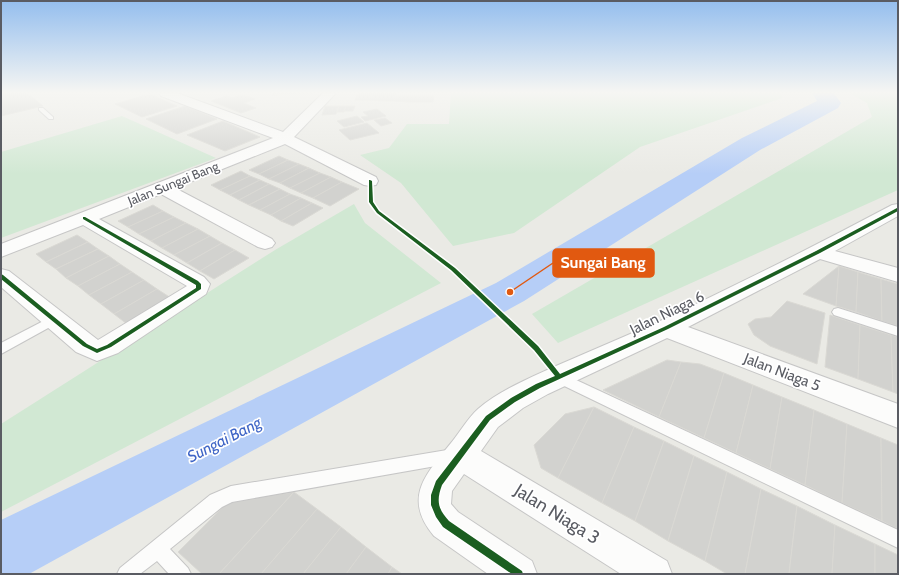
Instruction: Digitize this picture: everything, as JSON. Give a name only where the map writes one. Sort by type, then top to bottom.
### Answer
[{"type":"street","points":[[237,120],[285,138],[370,182]]},
{"type":"street","name":"Jalan Sungai Bang","points":[[1,251],[275,143],[285,138],[303,120]]},
{"type":"street","points":[[162,188],[265,244]]},
{"type":"street","name":"Jalan Niaga 6","points":[[519,574],[446,524],[438,515],[434,504],[434,493],[439,483],[488,418],[513,400],[559,377],[666,328],[818,252],[897,210]]},
{"type":"street","points":[[1,276],[85,345],[97,351],[103,350],[198,288],[199,286],[196,282],[84,218]]},
{"type":"street","points":[[818,252],[898,275]]},
{"type":"street","name":"Jalan Niaga 5","points":[[666,328],[898,416]]},
{"type":"street","name":"Jalan Niaga 3","points":[[460,454],[654,574]]},
{"type":"lane","points":[[838,312],[898,332]]},
{"type":"lane","points":[[1,349],[55,319]]},
{"type":"lane","points":[[559,377],[898,539]]},
{"type":"lane","points":[[126,574],[216,502],[231,494],[460,454]]},
{"type":"lane","points":[[158,548],[182,574]]},
{"type":"green space","points":[[109,120],[131,120],[216,158],[1,238],[1,152]]},
{"type":"green space","points":[[449,120],[719,120],[640,147],[514,233],[453,246],[401,183],[360,155],[389,148],[407,124],[449,124]]},
{"type":"green space","points":[[867,120],[898,120],[898,190],[558,343],[532,314]]},
{"type":"green space","points":[[354,204],[365,223],[441,283],[1,512],[1,424],[275,250]]},
{"type":"building","points":[[148,120],[215,120],[177,134]]},
{"type":"building","points":[[361,120],[364,122],[344,127],[337,121]]},
{"type":"building","points":[[374,120],[388,120],[392,123],[381,126]]},
{"type":"building","points":[[223,121],[260,137],[225,151],[187,135]]},
{"type":"building","points":[[367,123],[379,133],[350,140],[339,130]]},
{"type":"building","points":[[279,156],[288,160],[259,174],[249,170]]},
{"type":"building","points":[[288,160],[299,164],[269,179],[259,174]]},
{"type":"building","points":[[299,164],[309,168],[280,183],[269,179]]},
{"type":"building","points":[[309,168],[320,173],[290,188],[280,183]]},
{"type":"building","points":[[241,171],[250,176],[220,190],[211,185]]},
{"type":"building","points":[[320,173],[331,177],[301,193],[290,188]]},
{"type":"building","points":[[250,176],[260,180],[230,195],[220,190]]},
{"type":"building","points":[[331,177],[342,182],[313,198],[301,193]]},
{"type":"building","points":[[260,180],[269,184],[239,200],[230,195]]},
{"type":"building","points":[[342,182],[359,189],[330,206],[313,198]]},
{"type":"building","points":[[269,184],[280,189],[249,205],[239,200]]},
{"type":"building","points":[[280,189],[290,194],[260,210],[249,205]]},
{"type":"building","points":[[290,194],[301,198],[271,215],[260,210]]},
{"type":"building","points":[[301,198],[312,203],[281,221],[271,215]]},
{"type":"building","points":[[312,203],[323,208],[293,226],[281,221]]},
{"type":"building","points":[[153,205],[163,211],[128,227],[118,221]]},
{"type":"building","points":[[163,211],[174,217],[139,234],[128,227]]},
{"type":"building","points":[[174,217],[186,223],[151,241],[139,234]]},
{"type":"building","points":[[186,223],[198,229],[162,248],[151,241]]},
{"type":"building","points":[[198,229],[210,236],[174,255],[162,248]]},
{"type":"building","points":[[77,235],[88,242],[46,262],[36,254]]},
{"type":"building","points":[[210,236],[222,243],[187,263],[174,255]]},
{"type":"building","points":[[88,242],[98,249],[56,269],[46,262]]},
{"type":"building","points":[[222,243],[235,250],[200,271],[187,263]]},
{"type":"building","points":[[98,249],[109,256],[66,278],[56,269]]},
{"type":"building","points":[[235,250],[249,258],[214,279],[200,271]]},
{"type":"building","points":[[109,256],[120,264],[78,286],[66,278]]},
{"type":"building","points":[[120,264],[132,272],[89,295],[78,286]]},
{"type":"building","points":[[839,266],[836,306],[803,294]]},
{"type":"building","points":[[839,266],[858,272],[856,312],[836,306]]},
{"type":"building","points":[[132,272],[144,280],[101,304],[89,295]]},
{"type":"building","points":[[858,272],[881,279],[882,321],[856,312]]},
{"type":"building","points":[[881,279],[898,284],[898,326],[882,321]]},
{"type":"building","points":[[144,280],[157,289],[114,314],[101,304]]},
{"type":"building","points":[[157,289],[171,298],[127,324],[114,314]]},
{"type":"building","points":[[787,301],[825,313],[817,364],[770,346],[754,335],[748,324],[755,319],[771,317]]},
{"type":"building","points":[[830,315],[860,325],[858,379],[825,367]]},
{"type":"building","points":[[860,325],[891,335],[893,392],[858,379]]},
{"type":"building","points":[[891,335],[898,337],[898,394],[893,392]]},
{"type":"building","points":[[667,360],[681,362],[659,417],[603,390]]},
{"type":"building","points":[[681,362],[700,364],[724,373],[704,438],[659,417]]},
{"type":"building","points":[[724,373],[753,385],[736,453],[704,438]]},
{"type":"building","points":[[753,385],[782,397],[770,469],[736,453]]},
{"type":"building","points":[[782,397],[814,410],[805,485],[770,469]]},
{"type":"building","points":[[594,407],[558,478],[541,468],[534,445],[565,414]]},
{"type":"building","points":[[594,407],[634,427],[602,503],[558,478]]},
{"type":"building","points":[[814,410],[847,424],[842,503],[805,485]]},
{"type":"building","points":[[847,424],[881,438],[882,521],[842,503]]},
{"type":"building","points":[[634,427],[664,441],[635,521],[602,503]]},
{"type":"building","points":[[881,438],[898,445],[898,529],[882,521]]},
{"type":"building","points":[[664,441],[694,456],[668,541],[635,521]]},
{"type":"building","points":[[694,456],[727,472],[705,561],[668,541]]},
{"type":"building","points":[[727,472],[761,489],[745,574],[727,574],[705,561]]},
{"type":"building","points":[[761,489],[797,506],[789,574],[745,574]]},
{"type":"building","points":[[294,492],[219,574],[202,574],[178,552],[227,503]]},
{"type":"building","points":[[294,492],[317,509],[261,574],[219,574]]},
{"type":"building","points":[[797,506],[835,525],[832,574],[789,574]]},
{"type":"building","points":[[317,509],[341,527],[303,574],[261,574]]},
{"type":"building","points":[[835,525],[875,544],[875,574],[832,574]]},
{"type":"building","points":[[341,527],[366,547],[346,574],[303,574]]},
{"type":"building","points":[[875,544],[898,555],[898,574],[875,574]]},
{"type":"building","points":[[366,547],[392,567],[388,574],[346,574]]},
{"type":"building","points":[[392,567],[402,574],[388,574]]},
{"type":"waterway","name":"Sungai Bang","points":[[1,554],[510,292],[751,144],[798,120]]},
{"type":"cycle path","points":[[370,181],[371,202],[378,212],[453,269],[536,348],[559,377]]},
{"type":"cycle path","points":[[519,574],[446,524],[438,514],[434,500],[439,483],[488,418],[513,400],[538,386],[666,328],[818,252],[898,209]]},
{"type":"cycle path","points":[[1,276],[85,345],[97,351],[109,346],[198,289],[199,284],[196,282],[84,218]]},
{"type":"place","name":"Sungai Bang","points":[[510,292]]}]
